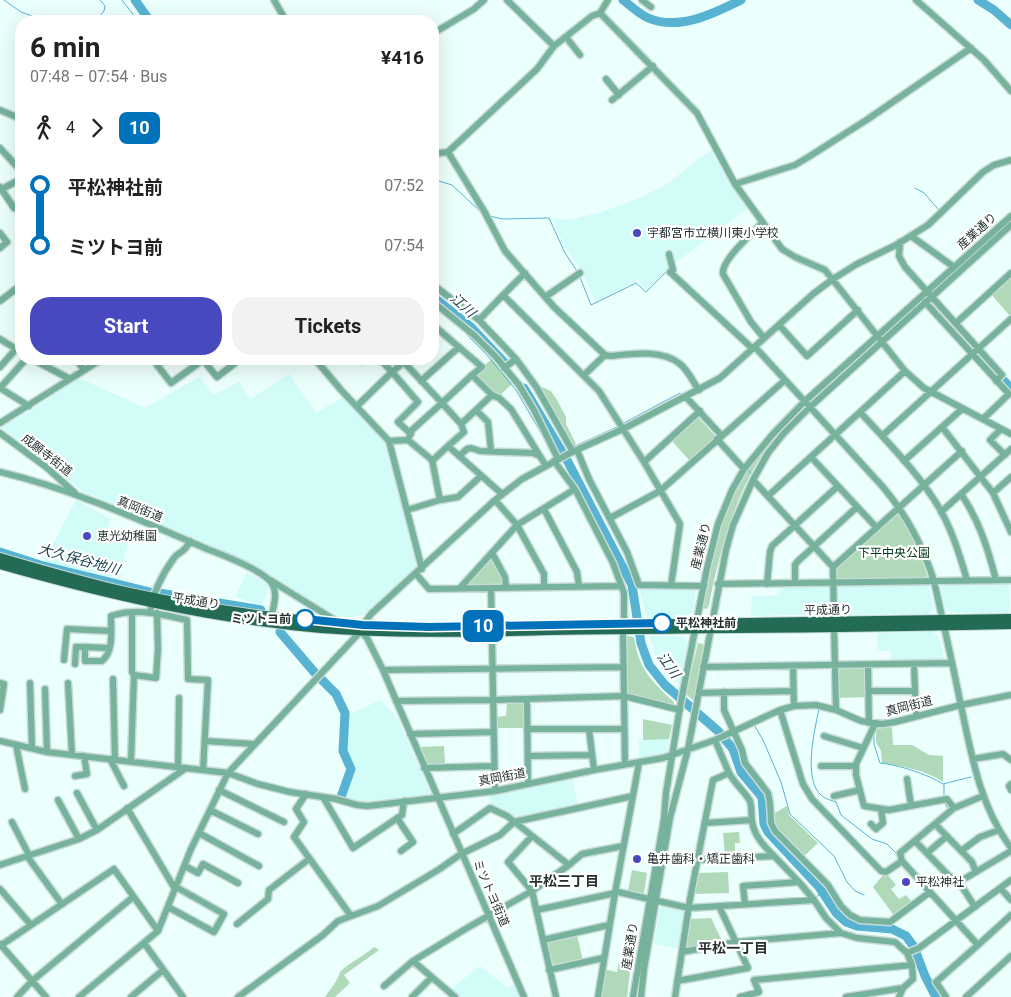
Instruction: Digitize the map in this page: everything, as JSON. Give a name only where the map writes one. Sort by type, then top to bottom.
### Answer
[{"type":"main road","name":"平成通り","points":[[0,557],[151,604]]},
{"type":"main road","name":"平成通り","points":[[0,565],[66,584],[151,604],[226,610],[321,629],[711,626],[943,622],[1011,618]]},
{"type":"main road","name":"平成通り","points":[[271,619],[339,622],[362,628]]},
{"type":"main road","name":"平成通り","points":[[943,622],[1011,625]]},
{"type":"street","points":[[274,0],[283,15]]},
{"type":"street","points":[[439,30],[474,9],[484,0]]},
{"type":"street","points":[[507,0],[554,46]]},
{"type":"street","points":[[439,153],[448,152],[537,69],[554,46],[592,16],[600,13],[607,0]]},
{"type":"street","points":[[642,0],[652,8]]},
{"type":"street","points":[[916,0],[971,48],[1011,89]]},
{"type":"street","points":[[600,13],[697,113],[735,184],[782,249],[794,257],[825,270],[905,371],[930,392],[1011,434]]},
{"type":"street","points":[[566,37],[580,55]]},
{"type":"street","points":[[735,184],[795,165],[868,119],[971,48]]},
{"type":"street","points":[[612,100],[653,66]]},
{"type":"street","points":[[606,79],[619,95]]},
{"type":"street","points":[[0,110],[15,116]]},
{"type":"street","points":[[0,148],[15,164]]},
{"type":"street","points":[[448,152],[505,250],[545,297],[606,355],[646,352],[674,360],[682,365],[699,390]]},
{"type":"street","points":[[79,997],[158,931],[199,833],[228,773],[362,628],[372,614],[495,500],[522,478],[574,451],[623,429],[720,378],[833,278],[928,225],[983,172],[994,165],[1011,160]]},
{"type":"street","points":[[14,208],[0,189],[15,182]]},
{"type":"street","name":"産業通り","points":[[641,997],[666,794],[680,708],[718,524],[732,490],[744,469],[772,435],[805,401],[925,302],[954,267],[1011,216]]},
{"type":"street","points":[[762,223],[730,256],[722,270],[751,322],[764,338]]},
{"type":"street","name":"産業通り","points":[[633,997],[670,818],[682,778],[688,749],[718,584],[733,525],[753,480],[768,453],[784,433],[810,407],[880,339],[1011,225]]},
{"type":"street","points":[[0,233],[7,242],[0,248]]},
{"type":"street","points":[[911,236],[954,267]]},
{"type":"street","points":[[898,243],[899,256],[905,267],[1002,375],[996,381]]},
{"type":"street","points":[[669,254],[673,270],[670,272],[754,348],[836,435],[899,506],[926,554],[934,581],[973,759],[983,796],[1011,850],[959,882]]},
{"type":"street","points":[[479,320],[525,273]]},
{"type":"street","points":[[545,297],[580,273]]},
{"type":"street","points":[[956,323],[1011,273]]},
{"type":"street","points":[[439,289],[479,320],[516,359],[537,388],[610,518],[627,552],[640,585],[704,586]]},
{"type":"street","points":[[0,301],[15,290]]},
{"type":"street","points":[[503,295],[599,391],[644,462],[680,524],[671,585]]},
{"type":"street","points":[[925,302],[1010,394],[983,419]]},
{"type":"street","points":[[439,306],[475,336],[496,357],[519,385],[534,410],[613,563],[624,593],[625,764]]},
{"type":"street","points":[[779,324],[807,356],[858,310]]},
{"type":"street","points":[[882,436],[1011,319]]},
{"type":"street","points":[[410,437],[412,430],[482,367],[439,330]]},
{"type":"street","points":[[0,339],[15,348]]},
{"type":"street","points":[[439,364],[459,347]]},
{"type":"street","points":[[0,367],[15,354]]},
{"type":"street","points":[[584,375],[606,355]]},
{"type":"street","points":[[504,368],[516,359]]},
{"type":"street","points":[[21,365],[0,388],[29,406]]},
{"type":"street","points":[[43,365],[70,379]]},
{"type":"street","points":[[80,365],[84,370]]},
{"type":"street","points":[[0,423],[92,365]]},
{"type":"street","points":[[157,365],[171,383],[196,365]]},
{"type":"street","points":[[208,365],[217,377],[233,365]]},
{"type":"street","points":[[320,365],[389,441],[419,571],[429,588],[621,586]]},
{"type":"street","points":[[386,365],[418,402],[398,422],[432,461],[440,500]]},
{"type":"street","points":[[357,406],[398,365]]},
{"type":"street","points":[[408,365],[461,424],[464,432],[432,461]]},
{"type":"street","points":[[421,380],[438,365]]},
{"type":"street","points":[[768,496],[905,371]]},
{"type":"street","points":[[472,375],[492,395],[499,398],[511,409],[546,466]]},
{"type":"street","points":[[610,518],[660,490],[785,380]]},
{"type":"street","points":[[461,424],[492,395]]},
{"type":"street","points":[[686,396],[744,469]]},
{"type":"street","points":[[904,461],[962,409]]},
{"type":"street","points":[[476,410],[488,422],[491,451]]},
{"type":"street","points":[[644,462],[700,412]]},
{"type":"street","points":[[860,412],[923,484],[941,512],[952,532],[967,580]]},
{"type":"street","points":[[942,427],[993,493],[1011,532]]},
{"type":"street","points":[[1002,429],[990,440],[1005,455]]},
{"type":"street","name":"成願寺街道","points":[[0,433],[46,467],[80,496]]},
{"type":"street","points":[[389,441],[410,437]]},
{"type":"street","points":[[448,446],[502,494]]},
{"type":"street","points":[[459,456],[471,448],[480,451],[533,453],[540,456]]},
{"type":"street","points":[[941,512],[1011,449]]},
{"type":"street","points":[[833,567],[923,484],[962,451]]},
{"type":"street","points":[[812,457],[876,527]]},
{"type":"street","name":"真岡街道","points":[[0,472],[56,487],[80,496],[243,565],[339,622]]},
{"type":"street","points":[[406,510],[458,497],[481,476]]},
{"type":"street","points":[[993,493],[1011,478]]},
{"type":"street","points":[[753,480],[833,567],[836,710]]},
{"type":"street","points":[[767,584],[772,546],[838,486]]},
{"type":"street","points":[[460,588],[517,525],[575,489]]},
{"type":"street","points":[[961,494],[974,512],[990,554],[996,580]]},
{"type":"street","points":[[495,500],[517,525],[544,574],[544,587]]},
{"type":"street","points":[[795,583],[795,565],[857,507]]},
{"type":"street","points":[[544,509],[577,572],[579,586]]},
{"type":"street","points":[[86,647],[85,661],[102,662],[106,658],[109,648],[112,646],[111,616],[132,613],[151,604],[176,556],[186,551],[190,542]]},
{"type":"street","points":[[492,553],[505,577],[506,588]]},
{"type":"street","points":[[267,578],[272,583],[275,591],[271,619]]},
{"type":"street","points":[[718,584],[1011,580]]},
{"type":"street","points":[[491,588],[495,791]]},
{"type":"street","points":[[134,675],[156,678],[158,649],[157,613],[151,604]]},
{"type":"street","points":[[131,762],[134,675],[132,672],[132,613]]},
{"type":"street","points":[[157,613],[187,620],[188,679],[208,680],[203,770]]},
{"type":"street","name":"ミツトヨ街道","points":[[362,628],[383,670],[524,997]]},
{"type":"street","points":[[64,660],[67,629],[111,631]]},
{"type":"street","points":[[76,664],[76,647],[109,648]]},
{"type":"street","points":[[703,667],[952,663]]},
{"type":"street","points":[[868,664],[872,724],[856,766],[856,775],[864,806],[889,810],[947,799],[954,808]]},
{"type":"street","points":[[914,665],[916,716]]},
{"type":"street","points":[[794,666],[794,706]]},
{"type":"street","points":[[383,670],[624,667]]},
{"type":"street","points":[[113,679],[112,759],[124,786]]},
{"type":"street","points":[[0,683],[4,684],[0,710]]},
{"type":"street","points":[[30,683],[32,748]]},
{"type":"street","points":[[68,683],[72,754]]},
{"type":"street","points":[[46,689],[47,752]]},
{"type":"street","points":[[698,693],[794,691]]},
{"type":"street","points":[[869,691],[914,691]]},
{"type":"street","points":[[724,692],[724,710],[731,733],[742,750],[745,763],[768,793],[771,823],[775,830],[828,885],[841,906],[850,916],[860,920],[890,922],[930,892]]},
{"type":"street","name":"真岡街道","points":[[0,741],[47,752],[228,773],[258,784],[362,806],[495,791],[594,770],[663,758],[716,740],[780,710],[794,706],[816,706],[836,710],[872,724],[895,722],[961,705],[1011,695]]},
{"type":"street","points":[[396,701],[624,696],[680,708]]},
{"type":"street","points":[[178,767],[179,698]]},
{"type":"street","points":[[527,699],[528,783]]},
{"type":"street","points":[[780,710],[803,784],[812,799],[881,871],[886,872],[902,861]]},
{"type":"street","points":[[527,729],[624,729]]},
{"type":"street","points":[[589,729],[594,770]]},
{"type":"street","points":[[410,734],[494,732]]},
{"type":"street","points":[[824,736],[864,748]]},
{"type":"street","points":[[716,740],[734,782],[749,800],[756,835],[800,882],[826,918],[841,933]]},
{"type":"street","points":[[205,741],[254,744]]},
{"type":"street","points":[[16,745],[25,789]]},
{"type":"street","points":[[973,759],[1003,754],[1011,760]]},
{"type":"street","points":[[528,756],[592,755]]},
{"type":"street","points":[[75,776],[87,774],[84,756]]},
{"type":"street","points":[[598,997],[614,893],[639,763]]},
{"type":"street","points":[[424,768],[494,766]]},
{"type":"street","points":[[821,766],[856,766]]},
{"type":"street","points":[[0,865],[79,839],[97,830],[186,768]]},
{"type":"street","points":[[675,997],[689,908],[713,780],[730,773]]},
{"type":"street","points":[[907,779],[911,805]]},
{"type":"street","points":[[1011,784],[1008,786],[1011,790]]},
{"type":"street","points":[[220,790],[284,822]]},
{"type":"street","points":[[834,796],[860,790]]},
{"type":"street","points":[[77,793],[97,830]]},
{"type":"street","points":[[306,794],[296,809],[304,822],[294,837],[351,916]]},
{"type":"street","points":[[238,997],[323,935],[338,921],[378,906],[461,854],[500,835],[514,822],[633,796]]},
{"type":"street","points":[[978,945],[902,861],[900,853],[954,808],[983,796]]},
{"type":"street","points":[[323,797],[353,848],[402,815],[404,801]]},
{"type":"street","points":[[58,800],[79,839]]},
{"type":"street","points":[[127,808],[175,888],[224,914],[214,932],[168,907]]},
{"type":"street","points":[[453,834],[490,808],[514,822],[569,865]]},
{"type":"street","points":[[871,824],[876,829],[883,823],[881,808]]},
{"type":"street","points":[[210,810],[258,834]]},
{"type":"street","points":[[398,818],[413,842],[401,851]]},
{"type":"street","points":[[705,823],[752,820]]},
{"type":"street","points":[[12,822],[28,856],[61,904]]},
{"type":"street","points":[[935,824],[972,862],[976,872]]},
{"type":"street","points":[[961,851],[980,837],[999,830]]},
{"type":"street","points":[[199,833],[259,866]]},
{"type":"street","points":[[532,836],[508,862],[532,891],[556,997]]},
{"type":"street","points":[[927,853],[947,836]]},
{"type":"street","points":[[915,841],[949,876],[959,882],[974,907]]},
{"type":"street","points":[[384,986],[413,961],[532,891],[582,854],[623,846]]},
{"type":"street","points":[[698,860],[774,856]]},
{"type":"street","points":[[237,924],[268,899],[269,890],[309,858]]},
{"type":"street","points":[[185,866],[198,873],[203,864],[238,883]]},
{"type":"street","points":[[46,997],[0,945],[114,869],[158,931]]},
{"type":"street","points":[[907,953],[920,948],[1011,880]]},
{"type":"street","points":[[745,904],[743,886],[800,882]]},
{"type":"street","points":[[1000,888],[1011,900]]},
{"type":"street","points":[[0,889],[31,926]]},
{"type":"street","points":[[537,910],[618,892],[689,908],[814,900]]},
{"type":"street","points":[[17,997],[32,981],[133,897]]},
{"type":"street","points":[[719,906],[761,994],[740,997]]},
{"type":"street","points":[[946,997],[936,982],[1011,915]]},
{"type":"street","points":[[543,940],[609,926]]},
{"type":"street","points":[[682,952],[736,942],[841,933],[858,938],[896,942],[907,953],[912,965],[912,980],[899,997]]},
{"type":"street","points":[[144,943],[182,997]]},
{"type":"street","points":[[966,997],[1011,956]]},
{"type":"street","points":[[549,970],[603,958]]},
{"type":"street","points":[[413,961],[454,997]]},
{"type":"street","points":[[754,980],[912,965]]},
{"type":"street","points":[[677,981],[748,968]]},
{"type":"street","points":[[131,997],[163,970]]},
{"type":"street","points":[[412,997],[432,977]]},
{"type":"street","points":[[846,997],[904,988]]},
{"type":"shaded area","name":"宇都宮市立横川東小学校","points":[[711,150],[730,184],[748,208],[670,267],[646,289],[638,280],[595,302],[582,272],[564,245],[552,218],[569,220],[602,212],[637,199],[664,186]]},
{"type":"shaded area","points":[[289,374],[316,413],[345,396],[385,441],[417,567],[363,615],[341,618],[256,567],[82,491],[1,427],[30,411],[79,378],[145,408],[199,377],[214,395],[239,382],[250,399]]},
{"type":"shaded area","name":"恵光幼稚園","points":[[76,500],[111,519],[107,531],[128,541],[119,582],[44,562]]},
{"type":"shaded area","points":[[247,572],[270,586],[261,607],[236,596]]},
{"type":"shaded area","points":[[1009,582],[1010,613],[951,613],[945,608],[940,586],[943,583]]},
{"type":"shaded area","points":[[926,584],[929,587],[934,608],[929,614],[837,615],[837,586]]},
{"type":"shaded area","points":[[828,585],[830,588],[831,612],[828,614],[751,616],[752,596],[780,595],[781,587]]},
{"type":"shaded area","points":[[639,588],[696,589],[693,612],[686,617],[647,618]]},
{"type":"shaded area","points":[[933,632],[939,637],[944,659],[942,661],[891,663],[891,651],[877,651],[878,633]]},
{"type":"shaded area","points":[[649,636],[682,636],[687,643],[680,685],[664,671],[657,660]]},
{"type":"shaded area","points":[[380,700],[397,717],[430,792],[428,795],[360,802],[341,797],[351,769],[343,752],[347,716]]},
{"type":"shaded area","points":[[669,739],[667,754],[639,760],[639,740]]},
{"type":"shaded area","points":[[572,777],[578,806],[513,818],[490,806],[489,795]]},
{"type":"shaded area","points":[[663,906],[683,910],[685,913],[679,949],[654,944],[660,908]]},
{"type":"shaded area","points":[[480,966],[507,987],[515,984],[521,997],[457,997],[449,991]]},
{"type":"green space","points":[[1011,276],[1011,315],[1010,316],[991,294]]},
{"type":"green space","points":[[492,359],[512,384],[499,396],[481,383],[476,372]]},
{"type":"green space","points":[[540,386],[551,391],[566,417],[566,424],[576,444],[569,448],[535,390]]},
{"type":"green space","points":[[697,416],[716,437],[690,461],[671,440]]},
{"type":"green space","points":[[775,438],[757,463],[738,502],[718,564],[709,605],[707,609],[702,608],[713,546],[733,490],[749,467]]},
{"type":"green space","name":"下平中央公園","points":[[894,514],[898,514],[912,536],[927,576],[924,579],[837,580],[836,566]]},
{"type":"green space","points":[[489,558],[493,558],[502,576],[503,583],[501,586],[468,587],[467,583]]},
{"type":"green space","points":[[628,636],[634,637],[639,657],[647,674],[674,702],[673,706],[629,696],[626,693],[625,639]]},
{"type":"green space","points":[[698,643],[703,644],[703,649],[694,701],[686,694]]},
{"type":"green space","points":[[862,667],[866,670],[866,697],[838,698],[838,668]]},
{"type":"green space","points":[[521,700],[524,703],[524,728],[496,728],[495,717],[506,716],[507,701]]},
{"type":"green space","points":[[643,719],[672,725],[669,739],[643,740]]},
{"type":"green space","points":[[892,728],[893,745],[912,745],[929,755],[943,756],[943,782],[906,767],[882,763],[881,751],[876,742],[876,729]]},
{"type":"green space","points":[[444,746],[445,764],[428,765],[418,747]]},
{"type":"green space","points":[[787,806],[789,815],[818,843],[803,857],[784,838],[774,821],[773,814]]},
{"type":"green space","points":[[739,832],[740,843],[735,843],[735,856],[725,856],[723,833]]},
{"type":"green space","points":[[632,870],[647,873],[644,893],[628,891]]},
{"type":"green space","points":[[728,872],[729,893],[693,894],[698,873]]},
{"type":"green space","points":[[884,874],[887,874],[896,885],[891,889],[899,899],[906,895],[913,903],[895,917],[873,887]]},
{"type":"green space","points":[[711,918],[723,943],[688,949],[685,946],[689,919]]},
{"type":"green space","points":[[577,935],[583,961],[553,968],[546,944],[548,941]]},
{"type":"green space","points":[[374,947],[379,950],[344,975],[350,983],[335,997],[325,997],[336,982],[340,972]]},
{"type":"green space","points":[[619,962],[631,964],[627,997],[601,997],[604,969],[617,972]]},
{"type":"waterway","points":[[4,0],[21,12],[29,15]]},
{"type":"waterway","points":[[100,0],[105,6],[100,15]]},
{"type":"waterway","points":[[122,0],[133,15]]},
{"type":"waterway","name":"江川","points":[[135,0],[146,15]]},
{"type":"waterway","points":[[623,0],[648,18],[672,23],[696,19],[719,11],[741,0]]},
{"type":"waterway","points":[[978,0],[994,10],[1011,25]]},
{"type":"waterway","points":[[978,59],[995,78]]},
{"type":"waterway","points":[[439,181],[452,185],[483,214]]},
{"type":"waterway","points":[[915,188],[924,193],[939,210]]},
{"type":"waterway","points":[[489,216],[503,219],[549,218],[565,253],[577,271]]},
{"type":"waterway","points":[[580,277],[591,305],[636,283],[646,292],[669,269]]},
{"type":"waterway","name":"江川","points":[[439,302],[471,327],[504,362]]},
{"type":"waterway","points":[[460,328],[486,354],[516,390],[545,440]]},
{"type":"waterway","points":[[1003,380],[1011,388]]},
{"type":"waterway","name":"江川","points":[[524,388],[568,462],[632,585],[641,643],[649,665],[665,685],[718,731],[733,749],[741,772],[762,797],[764,824],[768,832],[819,887],[837,914],[846,922],[857,926],[892,929],[906,936],[914,947],[925,976],[936,997]]},
{"type":"waterway","points":[[622,424],[680,393],[682,395]]},
{"type":"waterway","points":[[699,415],[718,436]]},
{"type":"waterway","points":[[571,443],[575,446],[619,426]]},
{"type":"waterway","name":"江川","points":[[560,448],[565,446]]},
{"type":"waterway","points":[[747,469],[753,476]]},
{"type":"waterway","name":"大久保谷地川","points":[[0,552],[40,565],[150,592]]},
{"type":"waterway","name":"大久保谷地川","points":[[159,593],[261,610]]},
{"type":"waterway","name":"大久保谷地川","points":[[280,632],[315,673]]},
{"type":"waterway","name":"大久保谷地川","points":[[321,679],[336,694],[345,713],[343,751],[351,769],[341,797]]},
{"type":"waterway","name":"大久保谷地川","points":[[341,706],[345,707]]},
{"type":"waterway","points":[[819,709],[811,767],[816,788],[823,797],[836,802],[841,815],[872,839],[887,844],[897,854]]},
{"type":"waterway","points":[[754,725],[763,740],[781,782],[790,814],[834,856],[847,882],[855,891],[864,895]]},
{"type":"waterway","points":[[874,735],[874,744],[880,763],[913,770],[943,784],[971,777]]},
{"type":"waterway","points":[[944,784],[944,798]]},
{"type":"waterway","points":[[944,802],[948,809]]},
{"type":"waterway","name":"江川","points":[[816,897],[823,892]]},
{"type":"bus line","name":"10","points":[[305,619],[407,627],[662,623]]},
{"type":"place","name":"宇都宮市立横川東小学校","points":[[637,233]]},
{"type":"place","name":"恵光幼稚園","points":[[87,536]]},
{"type":"place","name":"ミツトヨ前","points":[[305,619]]},
{"type":"place","name":"平松神社前","points":[[662,623]]},
{"type":"place","name":"亀井歯科・矯正歯科","points":[[637,859]]},
{"type":"place","name":"平松神社","points":[[906,882]]},
{"type":"district","name":"平松三丁目","points":[[564,881]]},
{"type":"district","name":"平松一丁目","points":[[733,948]]}]
